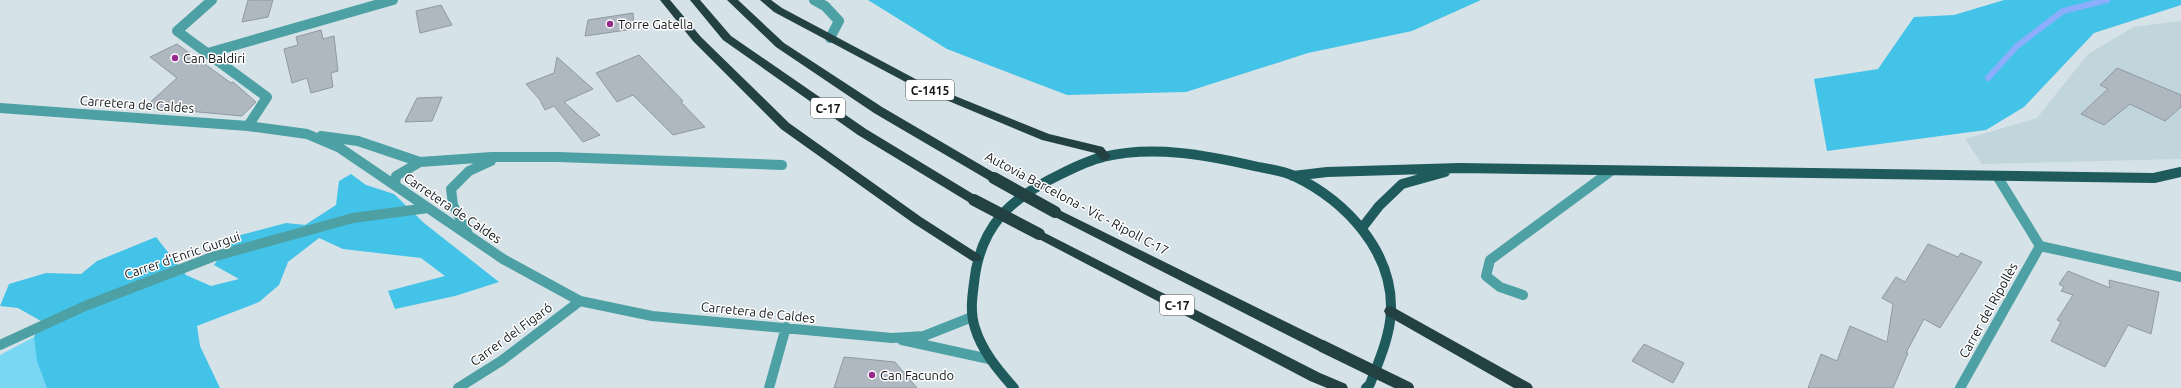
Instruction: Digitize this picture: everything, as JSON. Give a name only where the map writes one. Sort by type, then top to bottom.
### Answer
[{"type":"highway","points":[[664,0],[697,39],[785,126],[917,220],[976,258]]},
{"type":"highway","name":"C-17","points":[[695,0],[727,38],[862,132],[974,200],[1315,377],[1341,388]]},
{"type":"highway","name":"Autovia Barcelona - Vic - Ripoll C-17","points":[[732,0],[780,45],[878,110],[994,178],[1055,212],[1408,388]]},
{"type":"highway","name":"C-1415","points":[[765,0],[778,10],[919,85],[1046,137],[1099,150],[1105,157]]},
{"type":"highway","points":[[1391,310],[1526,388]]},
{"type":"main road","points":[[1014,388],[989,359],[972,317],[976,258],[995,219],[1012,202],[1038,186],[1069,170],[1105,157],[1141,153],[1180,154],[1228,159],[1293,176],[1343,172],[1460,168],[2154,178],[2181,172]]},
{"type":"main road","points":[[1362,228],[1379,206],[1402,184],[1460,168]]},
{"type":"main road","points":[[1293,176],[1345,212],[1362,228],[1380,260],[1388,282],[1391,310],[1386,342],[1370,384],[1366,388]]},
{"type":"street","points":[[212,0],[177,31],[267,97],[248,126]]},
{"type":"street","points":[[208,53],[393,0]]},
{"type":"street","points":[[814,0],[825,6],[839,21],[830,38]]},
{"type":"street","name":"Carretera de Caldes","points":[[0,108],[248,126],[307,134],[340,148],[503,259],[580,301],[652,316],[786,327],[824,333],[892,338]]},
{"type":"street","points":[[307,134],[358,141],[420,162],[513,157],[782,165]]},
{"type":"street","points":[[469,236],[452,205],[451,189],[463,174],[485,162],[513,157]]},
{"type":"street","points":[[395,185],[396,176],[405,169],[420,162]]},
{"type":"street","points":[[1523,295],[1500,288],[1486,276],[1490,260],[1611,171]]},
{"type":"street","points":[[1997,176],[2040,246],[2181,277]]},
{"type":"street","name":"Carrer d'Enric Gurgui","points":[[0,345],[86,306],[212,257],[353,218],[428,208]]},
{"type":"street","name":"Carrer del Ripollès","points":[[1960,388],[2040,246]]},
{"type":"street","name":"Carrer del Figaró","points":[[458,388],[501,361],[580,301]]},
{"type":"street","points":[[892,338],[924,336],[972,317]]},
{"type":"street","points":[[769,388],[786,327]]},
{"type":"street","points":[[892,338],[989,359]]},
{"type":"shaded area","points":[[868,0],[1481,0],[1412,31],[1308,53],[1186,92],[1067,95],[947,49]]},
{"type":"shaded area","points":[[2004,0],[2181,0],[2181,5],[2094,33],[2024,107],[1986,130],[1827,151],[1814,79],[1878,69],[1914,17],[1954,15]]},
{"type":"shaded area","points":[[2181,21],[2181,159],[1982,164],[1965,139],[2037,118],[2088,54],[2134,27]]},
{"type":"shaded area","points":[[351,174],[366,185],[394,194],[424,223],[499,282],[455,296],[395,309],[388,291],[445,276],[421,258],[343,249],[319,238],[288,262],[279,285],[259,302],[197,326],[200,346],[220,388],[47,388],[37,361],[34,337],[41,321],[18,308],[0,306],[9,284],[46,273],[81,274],[97,261],[156,237],[186,275],[211,286],[239,279],[214,265],[233,237],[286,223],[305,225],[336,205],[339,181]]},
{"type":"shaded area","points":[[34,337],[49,388],[0,388],[0,355]]},
{"type":"building","points":[[248,0],[273,0],[268,17],[242,22]]},
{"type":"building","points":[[441,5],[452,25],[420,33],[416,11]]},
{"type":"building","name":"Torre Gatella","points":[[633,13],[634,29],[585,36],[588,20]]},
{"type":"building","points":[[321,30],[323,39],[334,36],[338,71],[331,73],[333,87],[311,93],[307,78],[292,83],[284,49],[298,45],[296,37]]},
{"type":"building","points":[[177,44],[231,83],[233,82],[256,102],[242,116],[145,107],[177,78],[150,57]]},
{"type":"building","points":[[639,55],[683,101],[681,102],[705,127],[673,135],[633,95],[617,102],[596,73]]},
{"type":"building","points":[[557,57],[593,89],[564,102],[600,135],[583,142],[554,106],[545,110],[540,100],[526,84],[554,73]]},
{"type":"building","points":[[2117,68],[2181,95],[2181,107],[2165,121],[2130,104],[2104,125],[2081,114],[2108,89],[2100,85]]},
{"type":"building","points":[[442,97],[432,121],[405,122],[417,98]]},
{"type":"building","points":[[1928,244],[1958,257],[1961,253],[1982,262],[1940,328],[1924,319],[1906,353],[1908,353],[1893,388],[1808,388],[1821,354],[1837,361],[1850,326],[1887,342],[1893,304],[1882,298],[1896,277],[1905,282]]},
{"type":"building","points":[[2068,271],[2110,288],[2109,280],[2159,292],[2151,334],[2128,325],[2105,367],[2051,341],[2061,322],[2057,320],[2073,295],[2061,291],[2064,287],[2059,284]]},
{"type":"building","points":[[1644,344],[1684,363],[1673,383],[1632,361]]},
{"type":"building","name":"Can Facundo","points":[[844,357],[895,362],[917,388],[834,388]]},
{"type":"waterway","points":[[1988,78],[2017,46],[2063,11],[2107,0]]},
{"type":"place","name":"Torre Gatella","points":[[610,24]]},
{"type":"place","name":"Can Baldiri","points":[[175,58]]},
{"type":"place","name":"Can Facundo","points":[[872,375]]}]
